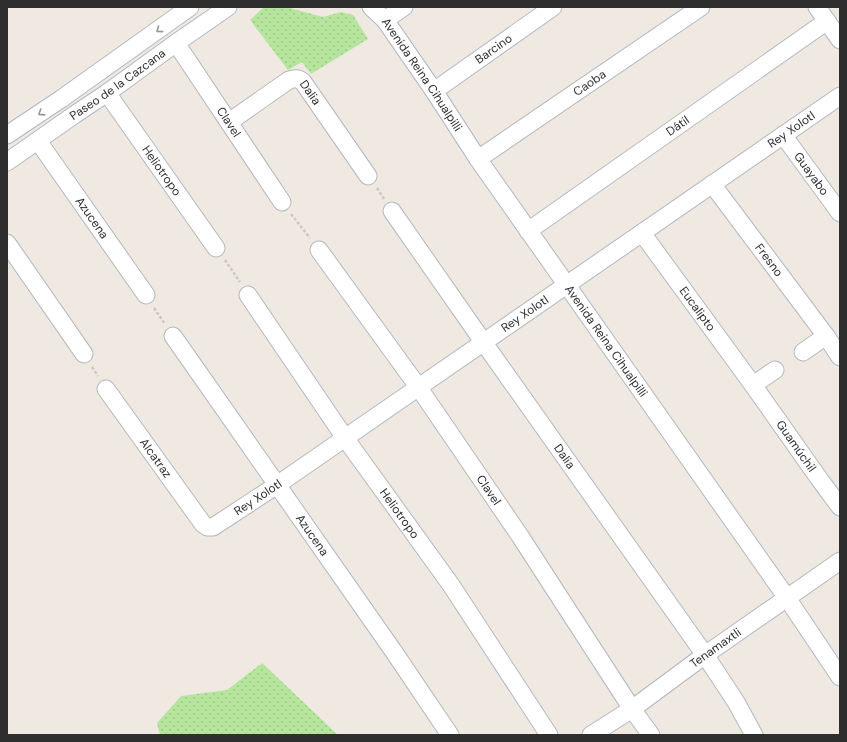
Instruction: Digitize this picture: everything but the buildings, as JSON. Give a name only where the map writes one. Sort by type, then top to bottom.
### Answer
[{"type":"street","name":"Paseo de la Cazcana","points":[[7,135],[61,99],[190,7]]},
{"type":"street","name":"Paseo de la Cazcana","points":[[7,162],[228,7]]},
{"type":"street","name":"Avenida Reina Cihualpilli","points":[[371,7],[385,20],[528,231],[567,284],[787,598],[840,677]]},
{"type":"street","points":[[385,20],[404,7]]},
{"type":"street","name":"Barcino","points":[[434,91],[553,7]]},
{"type":"street","name":"Caoba","points":[[478,158],[701,7]]},
{"type":"street","points":[[817,7],[840,40]]},
{"type":"street","name":"Dátil","points":[[528,231],[827,21]]},
{"type":"street","name":"Clavel","points":[[176,43],[282,202]]},
{"type":"street","name":"Dalia","points":[[229,122],[290,80],[294,78],[299,79],[368,176]]},
{"type":"street","name":"Heliotropo","points":[[107,93],[216,248]]},
{"type":"street","name":"Rey Xolotl","points":[[207,527],[212,527],[277,485],[840,96]]},
{"type":"street","points":[[61,99],[74,115]]},
{"type":"street","name":"Guayabo","points":[[784,135],[840,213]]},
{"type":"street","name":"Azucena","points":[[38,140],[146,295]]},
{"type":"street","name":"Fresno","points":[[712,184],[826,336],[840,357]]},
{"type":"street","name":"Dalia","points":[[392,211],[705,655],[736,702],[754,735]]},
{"type":"street","name":"Eucalipto","points":[[642,233],[753,385]]},
{"type":"street","points":[[7,243],[84,354]]},
{"type":"street","name":"Clavel","points":[[319,250],[419,388],[520,536],[632,709],[651,735]]},
{"type":"street","name":"Heliotropo","points":[[248,295],[345,438],[451,585],[549,735]]},
{"type":"street","name":"Azucena","points":[[173,336],[394,652],[450,735]]},
{"type":"street","points":[[803,352],[826,336]]},
{"type":"street","points":[[753,385],[775,370]]},
{"type":"street","name":"Guamúchil","points":[[753,385],[840,507]]},
{"type":"street","name":"Alcatraz","points":[[106,389],[203,524],[207,527]]},
{"type":"street","name":"Tenamaxtli","points":[[592,735],[632,709],[705,655],[840,561]]},
{"type":"path","points":[[368,176],[392,211]]},
{"type":"path","points":[[282,202],[319,250]]},
{"type":"path","points":[[216,248],[248,295]]},
{"type":"path","points":[[146,295],[173,336]]},
{"type":"path","points":[[84,354],[106,389]]},
{"type":"green space","points":[[264,7],[288,7],[323,17],[341,12],[353,15],[368,39],[311,74],[302,62],[288,70],[250,20]]},
{"type":"green space","points":[[262,663],[338,735],[160,735],[157,723],[181,696],[227,690]]}]
